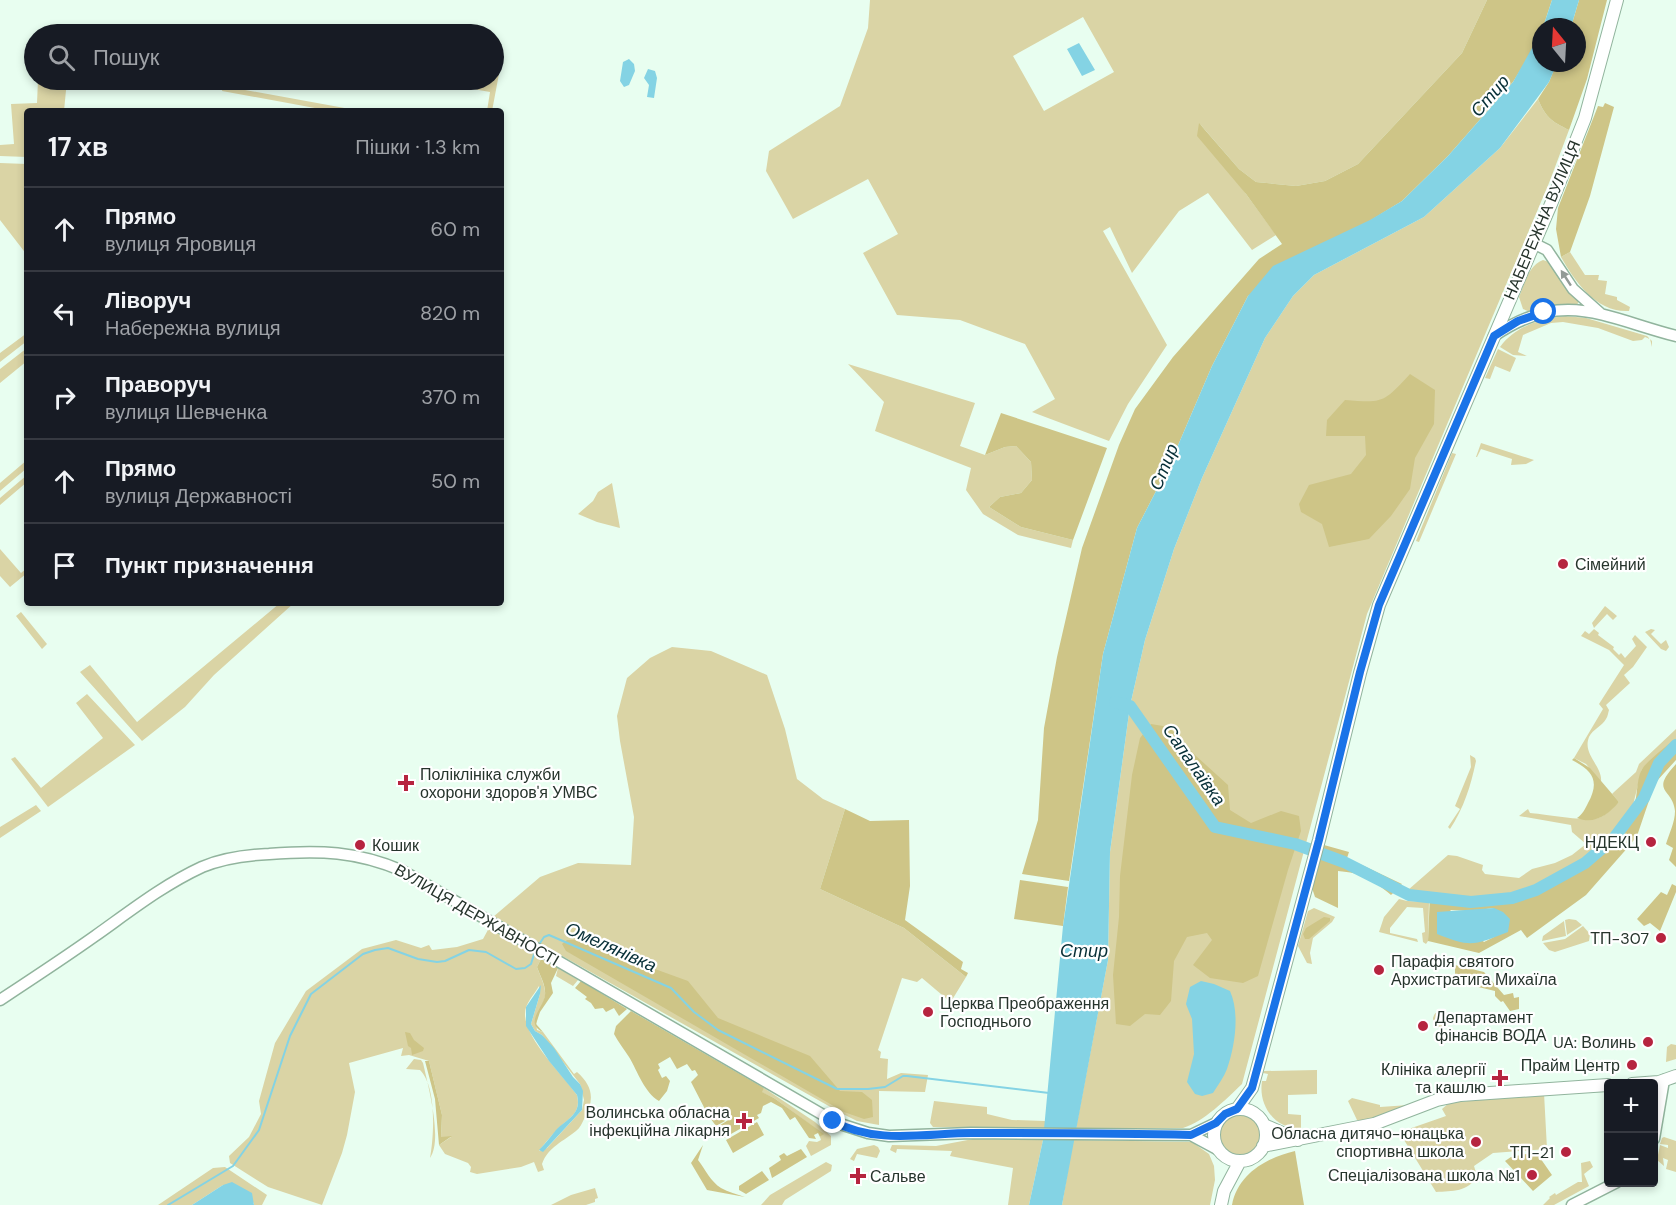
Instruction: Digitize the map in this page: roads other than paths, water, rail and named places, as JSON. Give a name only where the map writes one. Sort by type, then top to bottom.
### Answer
[{"type":"main road","name":"НАБЕРЕЖНА ВУЛИЦЯ","points":[[1237,1109],[1252,1088],[1318,845],[1360,672],[1379,605],[1551,204],[1585,118],[1617,0]]},
{"type":"main road","points":[[1263,1146],[1374,1124],[1437,1100],[1461,1095],[1506,1090],[1604,1085]]},
{"type":"main road","name":"НАБЕРЕЖНА ВУЛИЦЯ","points":[[1252,1088],[1255,1114]]},
{"type":"main road","points":[[1221,1205],[1224,1191],[1222,1153],[1214,1136],[1216,1123],[1225,1114],[1237,1109],[1246,1110],[1255,1114],[1264,1125],[1298,1140]]},
{"type":"main road","points":[[1222,1153],[1240,1161],[1254,1157],[1263,1146],[1266,1136],[1264,1125]]},
{"type":"main road","points":[[1224,1191],[1240,1161]]},
{"type":"street","points":[[1533,243],[1547,250],[1573,289],[1600,313]]},
{"type":"street","points":[[1494,336],[1518,321],[1544,312],[1568,309],[1600,313],[1676,336]]},
{"type":"street","name":"ВУЛИЦЯ ДЕРЖАВНОСТІ","points":[[0,1000],[153,894],[203,867],[229,859],[255,855],[334,852],[379,861],[403,871],[837,1123],[881,1136],[973,1133],[1191,1135]]},
{"type":"street","points":[[1655,1133],[1670,1078]]},
{"type":"street","points":[[1191,1135],[1216,1123]]},
{"type":"street","points":[[1191,1135],[1222,1153]]},
{"type":"street","points":[[1572,1205],[1607,1187]]},
{"type":"water","points":[[1552,0],[1579,0],[1574,18],[1546,18]]},
{"type":"water","points":[[1079,43],[1095,70],[1082,76],[1067,49]]},
{"type":"water","name":"Стир","points":[[1532,48],[1532,72],[1553,72],[1549,82],[1500,148],[1424,217],[1314,275],[1293,296],[1265,338],[1202,478],[1174,549],[1145,640],[1130,706],[1110,852],[1108,960],[1062,1205],[1029,1205],[1043,1140],[1063,926],[1103,654],[1137,528],[1170,464],[1212,366],[1248,296],[1273,266],[1370,220],[1402,201],[1448,156],[1513,82]]},
{"type":"water","points":[[629,59],[634,64],[635,71],[629,85],[624,87],[620,81],[623,62]]},
{"type":"water","points":[[648,69],[655,71],[657,78],[654,98],[647,97],[649,85],[644,78]]},
{"type":"water","points":[[1494,908],[1503,912],[1510,919],[1508,932],[1473,943],[1437,934],[1437,912]]},
{"type":"water","points":[[1201,981],[1230,991],[1236,1019],[1232,1050],[1226,1072],[1213,1093],[1202,1096],[1195,1094],[1187,1082],[1194,1054],[1192,1019],[1186,1004],[1190,987]]},
{"type":"water","points":[[541,985],[531,1024],[535,1031],[554,1048],[583,1091],[582,1110],[543,1152],[539,1150],[572,1116],[578,1102],[577,1095],[549,1061],[526,1026],[526,1007]]},
{"type":"water","points":[[232,1182],[252,1193],[254,1205],[192,1205],[223,1185]]},
{"type":"waterway","name":"Сапалаївка","points":[[1115,702],[1130,706],[1215,827],[1295,844],[1344,862],[1409,895],[1471,902],[1512,898],[1536,890],[1585,863],[1614,838],[1644,798],[1659,763],[1676,745]]},
{"type":"waterway","name":"Омелянівка","points":[[538,946],[544,937],[549,935],[671,988],[694,1012],[718,1030],[837,1089],[885,1087],[907,1076],[1049,1093]]},
{"type":"waterway","name":"Омелянівка","points":[[168,1205],[233,1166],[259,1130],[290,1036],[311,994],[363,954],[388,948],[418,959],[437,962],[445,961],[469,950],[486,952],[516,969],[525,968],[531,964],[535,951]]},
{"type":"place","name":"Сімейний","points":[[1563,564]]},
{"type":"place","name":"Поліклініка служби охорони здоров'я УМВС","points":[[406,783]]},
{"type":"place","name":"НДЕКЦ","points":[[1651,842]]},
{"type":"place","name":"Кошик","points":[[360,845]]},
{"type":"place","name":"ТП-307","points":[[1661,938]]},
{"type":"place","name":"Парафія святого Архистратига Михаїла","points":[[1379,970]]},
{"type":"place","name":"Церква Преображення Господнього","points":[[928,1012]]},
{"type":"place","name":"Департамент фінансів ВОДА","points":[[1423,1026]]},
{"type":"place","name":"UA: Волинь","points":[[1648,1042]]},
{"type":"place","name":"Прайм Центр","points":[[1632,1065]]},
{"type":"place","name":"Клініка алергії та кашлю","points":[[1500,1078]]},
{"type":"place","name":"Волинська обласна інфекційна лікарня","points":[[744,1121]]},
{"type":"place","name":"Обласна дитячо-юнацька спортивна школа","points":[[1476,1142]]},
{"type":"place","name":"ТП-21","points":[[1566,1152]]},
{"type":"place","name":"Спеціалізована школа №1","points":[[1532,1175]]},
{"type":"place","name":"Сальве","points":[[858,1176]]}]
